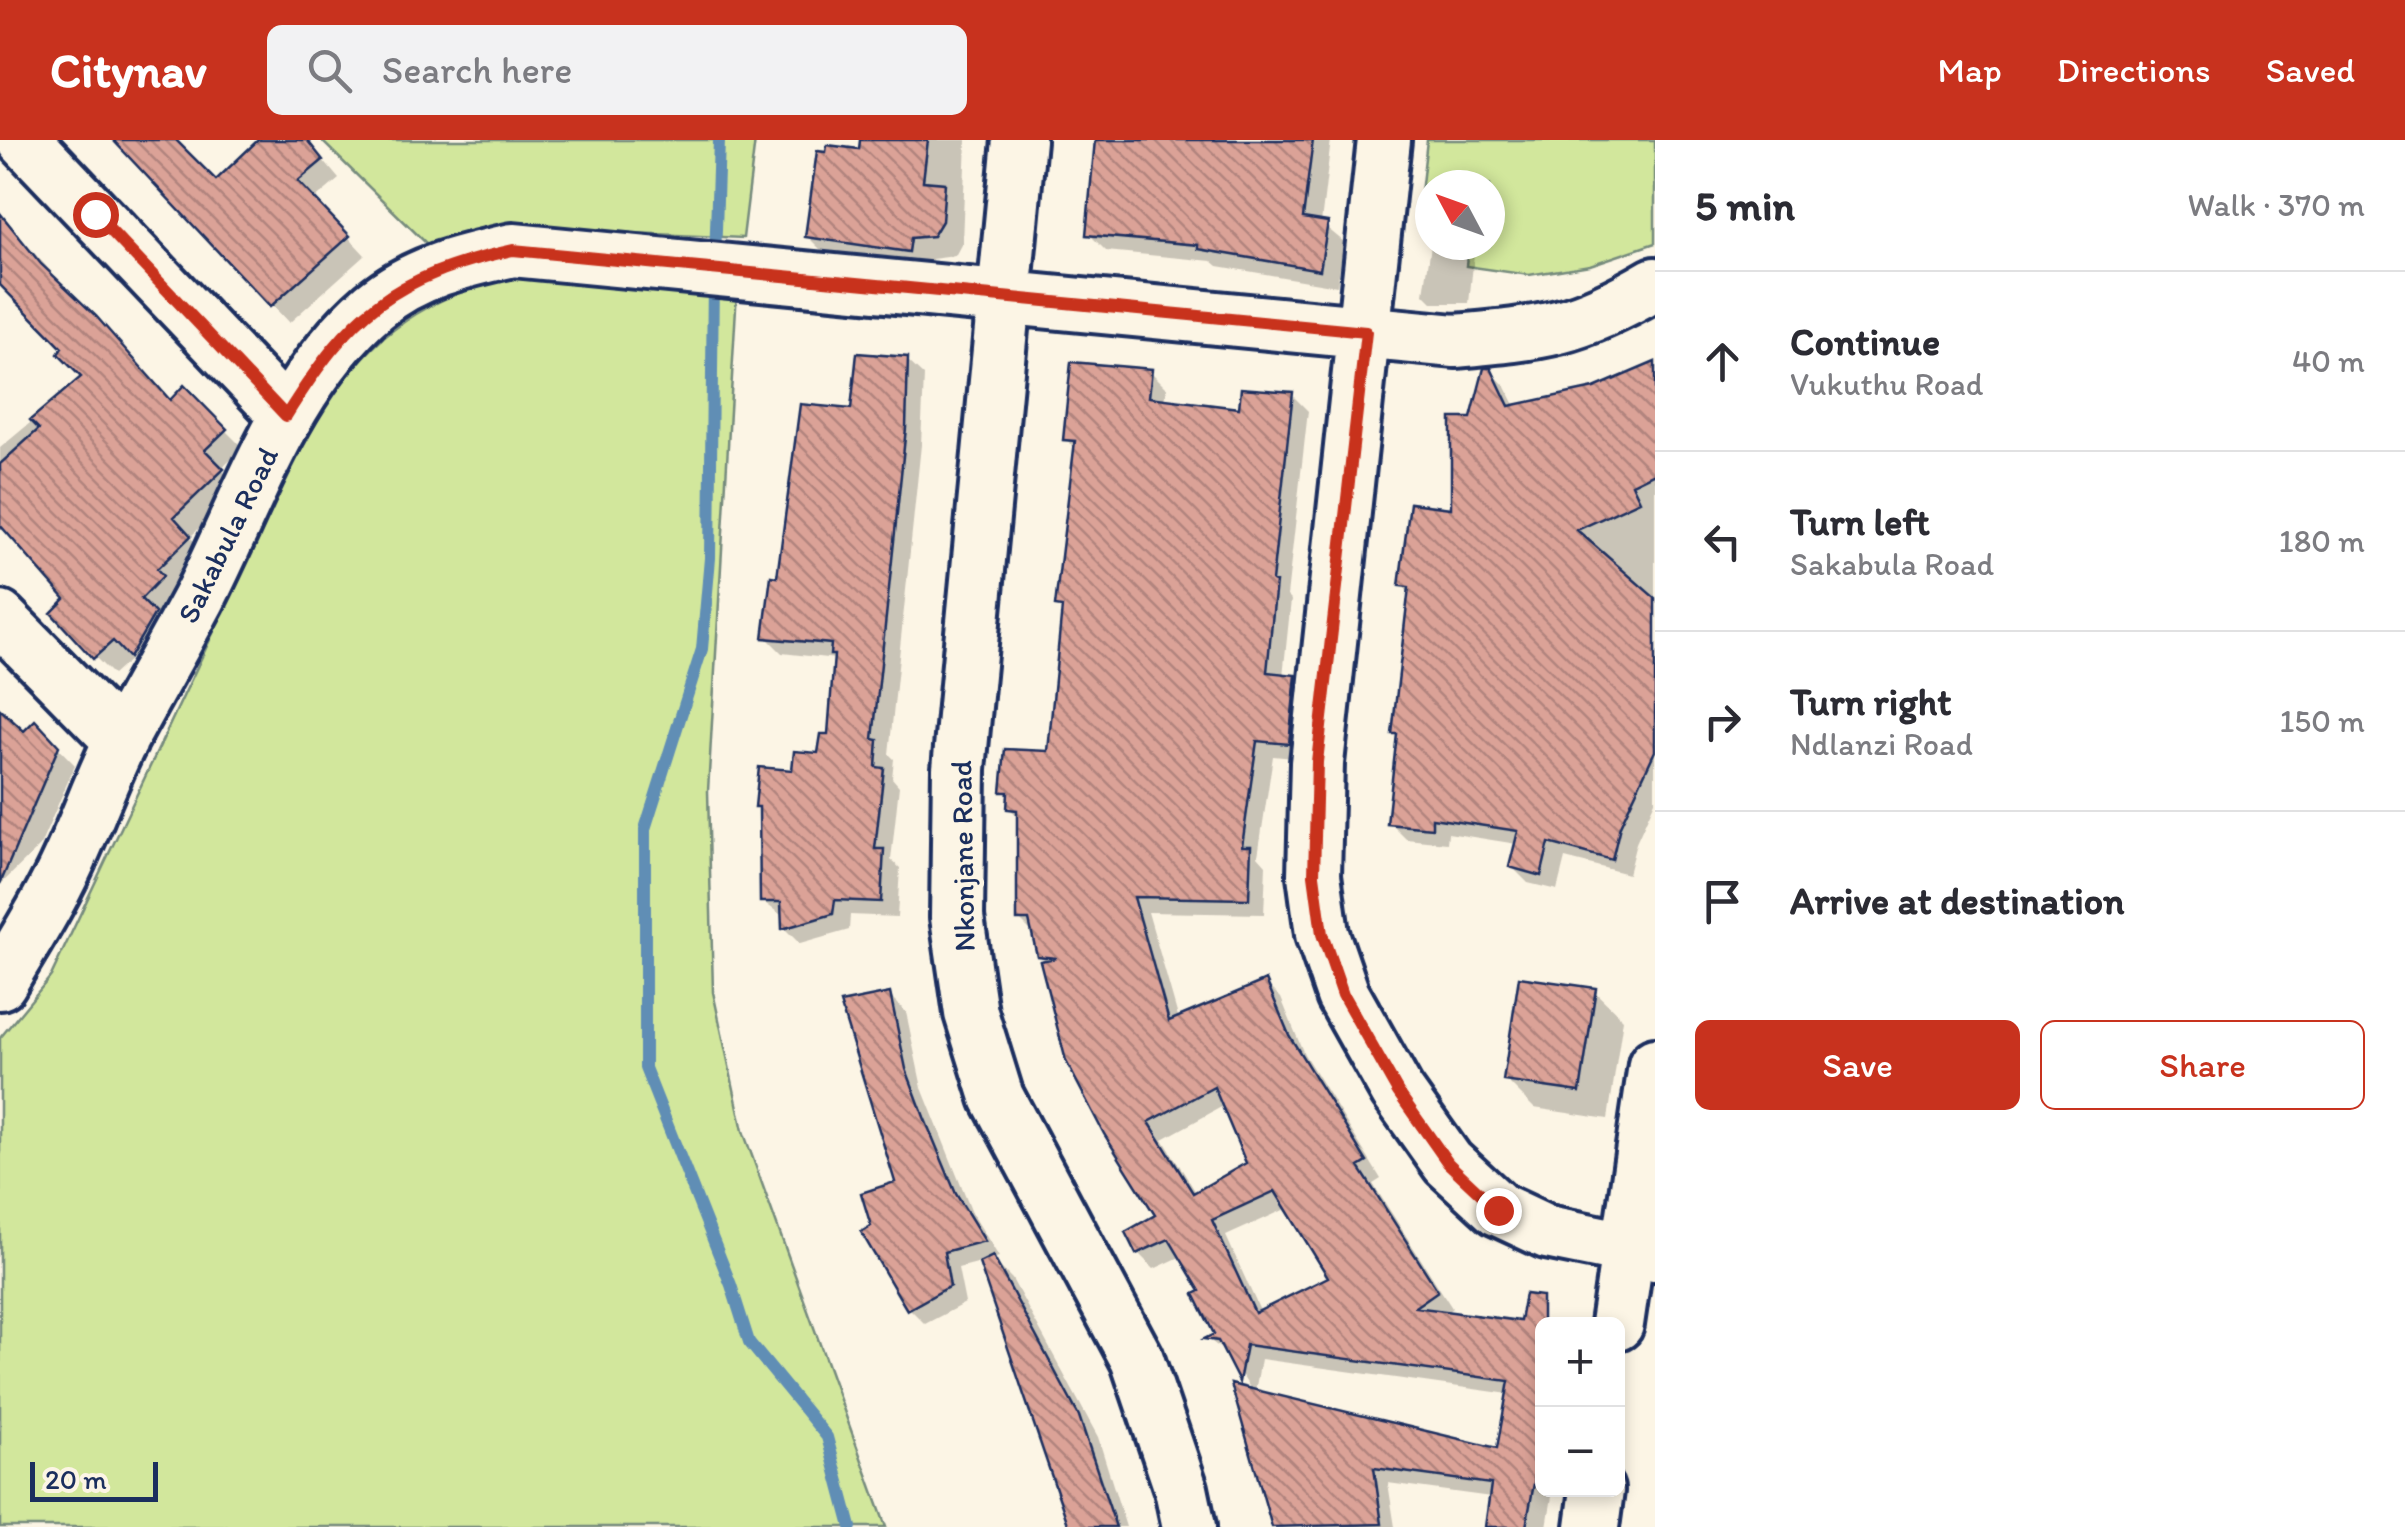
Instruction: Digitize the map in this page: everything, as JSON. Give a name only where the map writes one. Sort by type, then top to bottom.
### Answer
[{"type":"street","points":[[24,140],[286,416]]},
{"type":"street","name":"Nkonjane Road","points":[[1019,140],[959,769],[957,916],[971,1012],[997,1097],[1137,1359],[1181,1490],[1188,1527]]},
{"type":"street","points":[[1384,140],[1317,762],[1314,875],[1322,934],[1343,995],[1398,1092],[1448,1163],[1498,1210],[1548,1232],[1640,1252]]},
{"type":"street","name":"Sakabula Road","points":[[0,983],[58,883],[121,741],[198,598],[286,416],[315,370],[374,306],[408,282],[452,264],[513,250],[1455,342],[1550,333],[1603,315],[1655,284]]},
{"type":"street","points":[[0,618],[121,741]]},
{"type":"street","points":[[1619,1317],[1640,1252],[1655,1065]]},
{"type":"street","points":[[1592,1527],[1596,1497]]},
{"type":"green space","points":[[321,140],[755,140],[743,238],[501,227],[429,246]]},
{"type":"green space","points":[[1427,140],[1655,140],[1655,243],[1590,265],[1529,275],[1466,266],[1467,260],[1505,260],[1505,170],[1424,170]]},
{"type":"green space","points":[[510,275],[737,290],[708,791],[713,992],[743,1131],[886,1527],[0,1527],[0,1038],[51,976],[310,428],[352,371],[394,330],[444,299]]},
{"type":"building","points":[[113,140],[176,140],[216,180],[258,140],[307,140],[323,160],[298,181],[350,236],[270,307]]},
{"type":"building","points":[[860,140],[928,140],[923,181],[945,183],[942,221],[933,236],[911,238],[909,252],[805,237],[817,151],[826,152],[827,145],[859,149]]},
{"type":"building","points":[[1095,140],[1313,140],[1303,218],[1328,222],[1320,270],[1198,249],[1198,245],[1086,235]]},
{"type":"building","points":[[0,213],[41,264],[96,316],[170,400],[184,385],[227,429],[205,450],[224,469],[174,517],[191,536],[157,569],[163,576],[141,599],[155,613],[129,658],[113,641],[93,659],[51,613],[65,599],[0,525],[0,464],[39,429],[30,420],[81,377],[58,354],[62,348],[0,285]]},
{"type":"building","points":[[857,353],[908,357],[906,428],[873,739],[878,740],[876,767],[884,768],[875,849],[884,849],[881,902],[835,900],[833,914],[782,929],[781,902],[760,902],[759,807],[755,807],[759,767],[792,770],[794,751],[818,753],[821,734],[828,734],[834,655],[830,655],[831,644],[763,638],[771,576],[777,577],[800,404],[851,409]]},
{"type":"building","points":[[1071,362],[1152,369],[1149,397],[1239,408],[1241,388],[1293,392],[1272,581],[1276,582],[1267,672],[1296,675],[1289,744],[1257,741],[1242,846],[1251,846],[1249,899],[1134,897],[1169,1021],[1266,980],[1289,1035],[1367,1162],[1359,1167],[1438,1291],[1415,1307],[1520,1321],[1525,1294],[1542,1296],[1542,1317],[1535,1317],[1535,1478],[1526,1527],[1485,1527],[1491,1484],[1374,1468],[1382,1524],[1272,1527],[1231,1384],[1497,1448],[1509,1381],[1246,1345],[1239,1382],[1218,1341],[1204,1339],[1214,1334],[1194,1294],[1200,1291],[1169,1239],[1136,1254],[1125,1232],[1155,1215],[1104,1134],[1066,1061],[1040,961],[1056,958],[1037,956],[1029,920],[1017,920],[1017,810],[1007,809],[1008,792],[1001,792],[1005,749],[1048,751],[1062,607],[1055,606],[1075,441],[1063,440]],"holes":[[[1214,1087],[1246,1163],[1193,1193],[1149,1122]],[[1275,1191],[1328,1277],[1255,1313],[1212,1220]]]},
{"type":"building","points":[[1655,362],[1655,473],[1632,484],[1640,501],[1577,530],[1655,598],[1655,751],[1620,826],[1612,860],[1549,843],[1541,876],[1509,867],[1518,831],[1432,818],[1432,828],[1387,824],[1397,734],[1392,734],[1409,587],[1399,586],[1410,503],[1451,508],[1451,418],[1471,418],[1484,368],[1491,368],[1509,406],[1594,388]]},
{"type":"building","points":[[0,709],[24,731],[35,720],[59,746],[0,884]]},
{"type":"building","points":[[1519,977],[1596,988],[1580,1092],[1503,1081]]},
{"type":"building","points":[[890,993],[906,1069],[924,1117],[956,1194],[985,1241],[944,1252],[950,1286],[907,1310],[861,1232],[871,1226],[861,1193],[895,1182],[840,1003]]},
{"type":"building","points":[[993,1256],[1079,1416],[1116,1527],[1069,1527],[979,1263]]},
{"type":"waterway","points":[[715,259],[719,140]]},
{"type":"waterway","points":[[713,279],[710,558],[702,649],[645,829],[645,1068],[731,1285],[749,1342],[827,1437],[851,1527]]},
{"type":"route","points":[[95,214],[286,416],[315,370],[374,306],[408,282],[452,264],[513,250],[1366,332],[1334,584],[1317,762],[1314,875],[1322,934],[1343,995],[1398,1092],[1448,1163],[1498,1210]]}]
